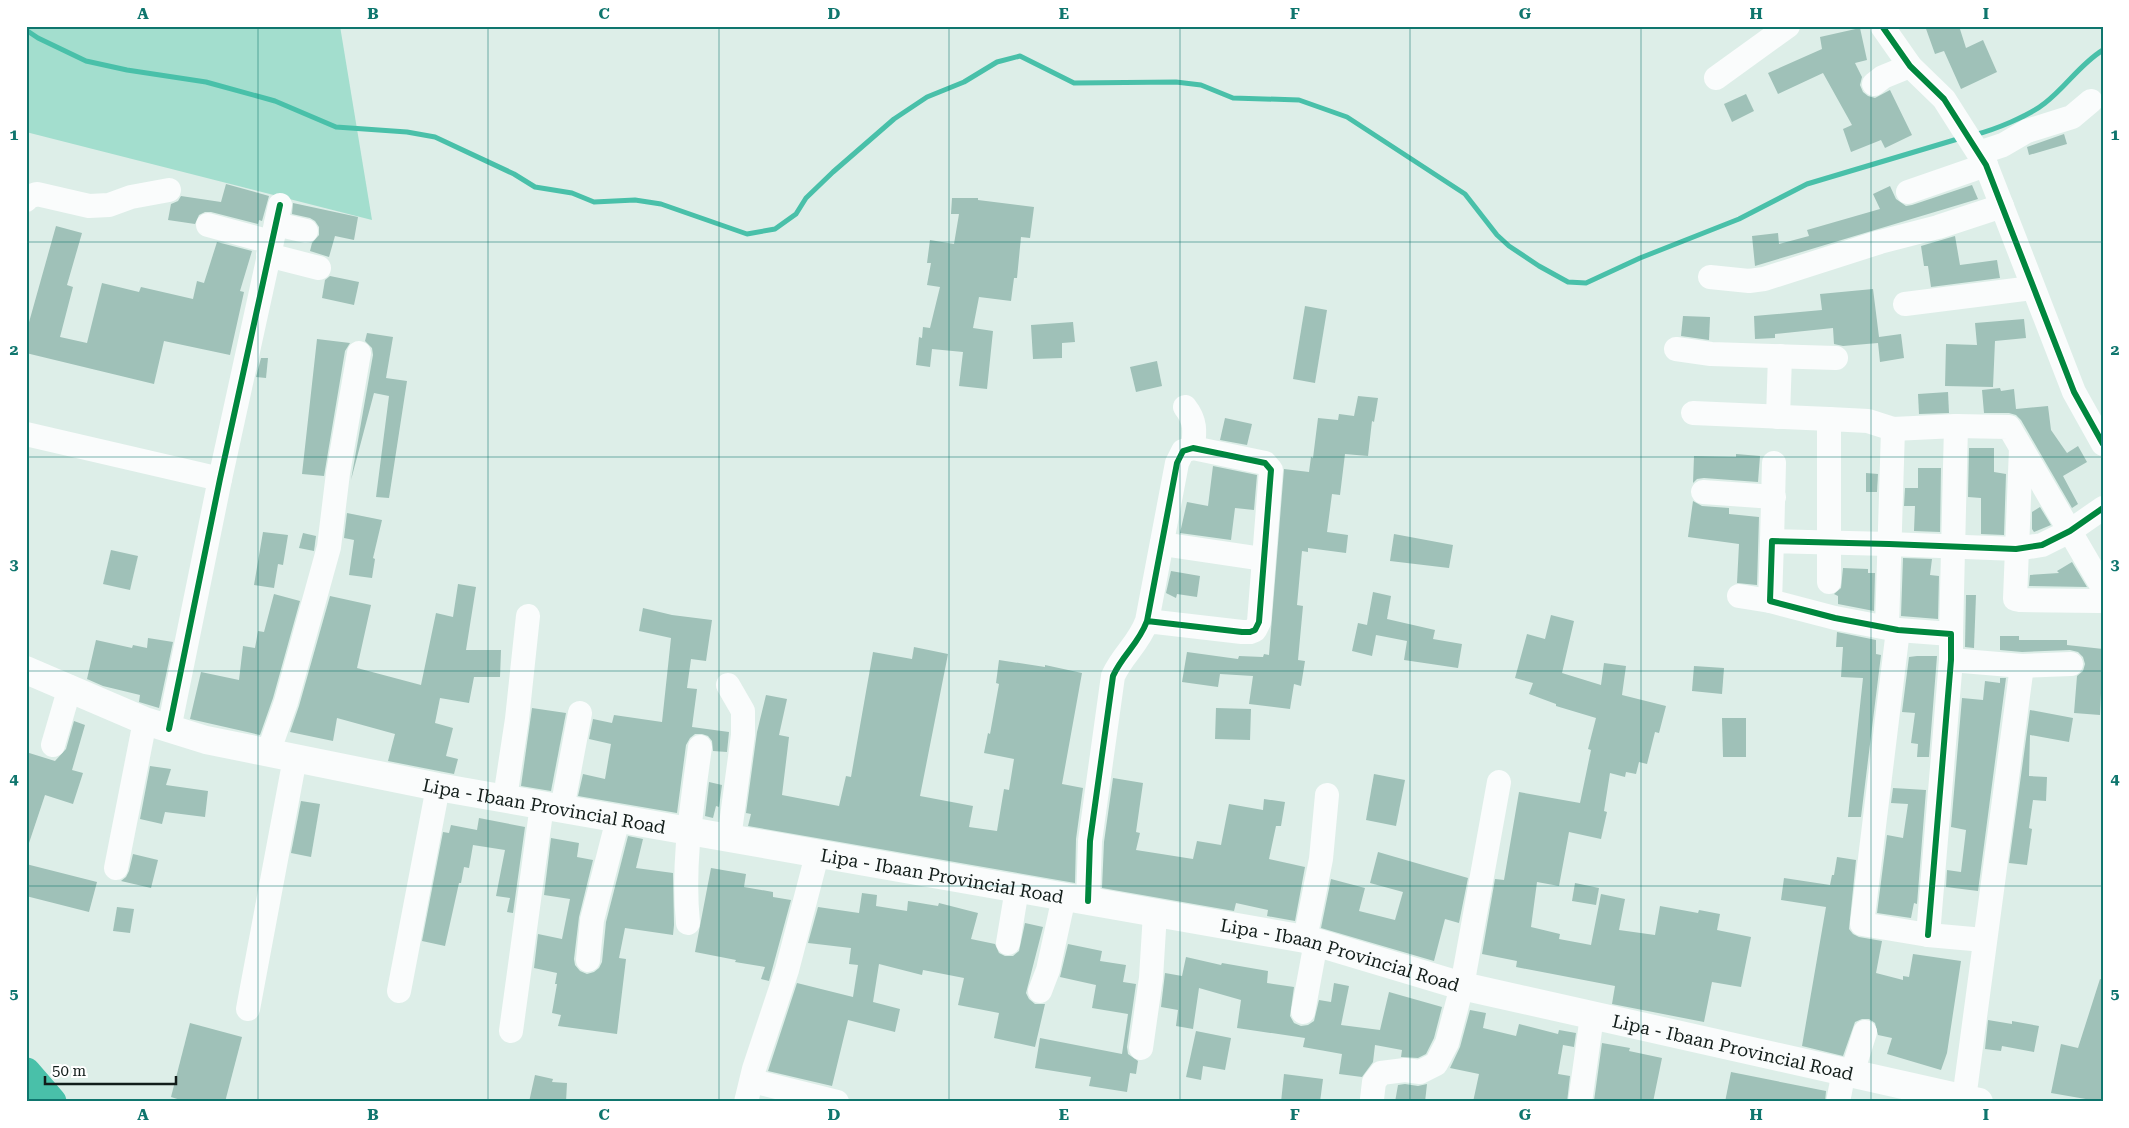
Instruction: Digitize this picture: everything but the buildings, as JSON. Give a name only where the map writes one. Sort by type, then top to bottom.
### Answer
[{"type":"main road","name":"Lipa - Ibaan Provincial Road","points":[[26,670],[157,725],[206,740],[438,787],[817,855],[1311,940],[1462,986],[1971,1100]]},
{"type":"street","points":[[1716,78],[1788,26]]},
{"type":"street","points":[[1882,26],[1910,66],[1944,99],[1975,147],[2002,206],[2032,288],[2074,392],[2103,444]]},
{"type":"street","points":[[1874,84],[1884,77],[1910,66]]},
{"type":"street","points":[[1908,192],[1975,147],[2003,145],[2027,132],[2072,118],[2091,101]]},
{"type":"street","points":[[26,200],[28,197],[37,194],[89,206],[109,205],[131,197],[169,190]]},
{"type":"street","points":[[1710,277],[1749,281],[1764,279],[2002,206]]},
{"type":"street","points":[[208,226],[274,232],[306,231]]},
{"type":"street","points":[[274,232],[319,268]]},
{"type":"street","points":[[116,868],[157,725],[220,478],[274,232]]},
{"type":"street","points":[[1905,304],[2032,288]]},
{"type":"street","points":[[1676,349],[1711,354],[1836,358]]},
{"type":"street","points":[[268,753],[286,702],[329,547],[338,473],[359,353]]},
{"type":"street","points":[[1778,417],[1780,356]]},
{"type":"street","points":[[1185,407],[1192,416],[1195,426],[1193,448]]},
{"type":"street","points":[[1693,413],[1868,421],[1893,429],[1956,426],[2008,427],[2070,531],[2095,556],[2103,588]]},
{"type":"street","points":[[1829,419],[1829,582]]},
{"type":"street","points":[[1928,935],[1950,660],[1956,426]]},
{"type":"street","points":[[1893,429],[1889,544],[1892,628],[1861,920],[1862,924],[1867,927],[1984,940]]},
{"type":"street","points":[[26,434],[220,478]]},
{"type":"street","points":[[1040,991],[1076,899],[1090,842],[1113,676],[1120,661],[1141,637],[1147,621],[1177,462],[1183,451],[1193,448],[1265,463],[1269,466],[1271,470],[1259,622],[1256,630],[1242,632],[1147,621]]},
{"type":"street","points":[[2021,448],[2015,599],[2100,601],[2103,599]]},
{"type":"street","points":[[1770,601],[1774,463]]},
{"type":"street","points":[[1703,492],[1774,497]]},
{"type":"street","points":[[1772,541],[2016,549],[2042,545],[2070,531],[2103,508]]},
{"type":"street","points":[[1162,544],[1263,559]]},
{"type":"street","points":[[1739,596],[1770,601],[1835,618],[1892,628],[1951,634]]},
{"type":"street","points":[[505,798],[517,719],[528,616]]},
{"type":"street","points":[[1950,660],[2022,666],[2070,664]]},
{"type":"street","points":[[1971,1100],[1984,940],[2022,666]]},
{"type":"street","points":[[728,685],[743,711],[743,734],[729,839]]},
{"type":"street","points":[[53,745],[70,688]]},
{"type":"street","points":[[511,1031],[552,807],[580,713]]},
{"type":"street","points":[[688,922],[686,874],[688,832],[700,747]]},
{"type":"street","points":[[248,1009],[295,758]]},
{"type":"street","points":[[1372,1099],[1374,1082],[1381,1073],[1404,1070],[1420,1072],[1436,1064],[1447,1043],[1462,986],[1498,782]]},
{"type":"street","points":[[399,991],[438,787]]},
{"type":"street","points":[[1303,1012],[1327,795]]},
{"type":"street","points":[[588,960],[592,920],[618,819]]},
{"type":"street","points":[[817,855],[787,970],[754,1069],[749,1091],[837,1102]]},
{"type":"street","points":[[1008,943],[1017,889]]},
{"type":"street","points":[[1140,1048],[1151,978],[1155,913]]},
{"type":"street","points":[[1580,1102],[1592,1016]]},
{"type":"street","points":[[1838,1102],[1865,1032]]},
{"type":"green space","points":[[26,26],[340,26],[372,220],[26,132]]},
{"type":"waterway","points":[[26,30],[38,38],[86,61],[127,70],[206,82],[275,101],[336,127],[407,132],[435,137],[514,174],[535,187],[572,193],[594,202],[635,200],[661,204],[747,234],[775,229],[796,214],[806,198],[833,172],[894,119],[927,97],[964,82],[997,62],[1020,56],[1074,83],[1176,82],[1201,85],[1233,98],[1299,100],[1347,117],[1465,194],[1497,235],[1509,246],[1568,282],[1586,283],[1640,258],[1739,219],[1807,184],[1961,138]]},
{"type":"waterway","points":[[1974,135],[2011,122],[2038,108],[2053,97],[2087,62],[2103,50]]},
{"type":"waterway","points":[[26,1073],[51,1102]]},
{"type":"cycle path","points":[[1882,26],[1910,66],[1944,99],[1986,165],[2074,392],[2103,444]]},
{"type":"cycle path","points":[[169,729],[220,479],[280,205]]},
{"type":"cycle path","points":[[1088,901],[1090,841],[1113,676],[1139,637],[1147,621],[1177,463],[1183,451],[1193,448],[1265,463],[1271,470],[1259,622],[1255,630],[1242,632],[1147,621]]},
{"type":"cycle path","points":[[1928,935],[1951,660],[1951,634],[1898,630],[1835,618],[1770,601],[1772,541],[2016,549],[2042,545],[2070,531],[2103,508]]}]
